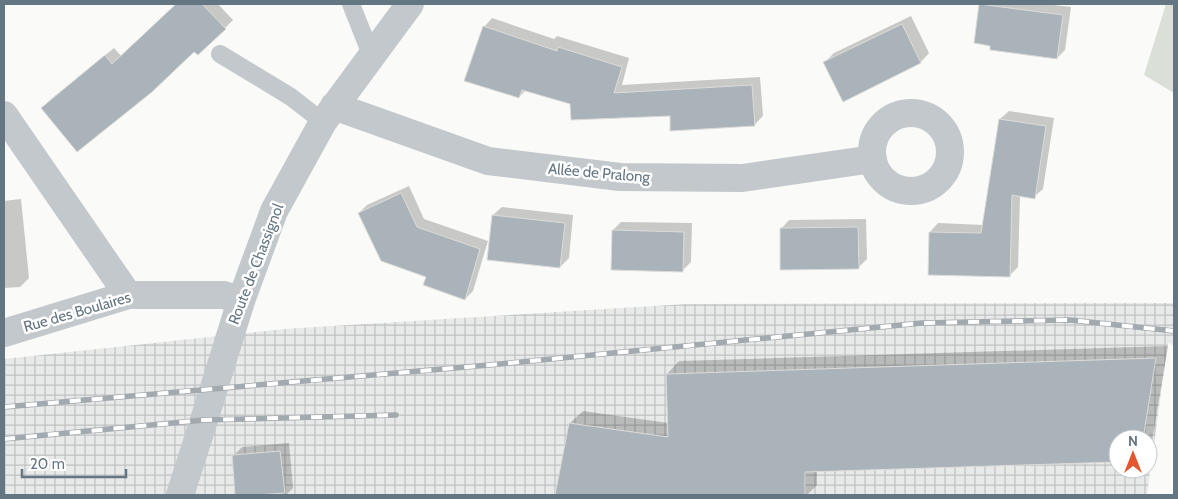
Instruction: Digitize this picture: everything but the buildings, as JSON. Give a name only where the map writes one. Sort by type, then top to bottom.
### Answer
[{"type":"street","name":"Route de Chassignol","points":[[180,495],[241,300],[274,211],[329,114],[410,4]]},
{"type":"street","name":"Allée de Pralong","points":[[329,114],[488,162],[620,177],[742,178],[873,159]]},
{"type":"street","points":[[4,115],[128,295]]},
{"type":"street","name":"Rue des Boulaires","points":[[4,334],[128,295],[224,295],[241,300]]},
{"type":"lane","points":[[351,4],[372,57]]},
{"type":"lane","points":[[220,54],[291,97],[329,114]]},
{"type":"shaded area","points":[[1166,4],[1174,4],[1174,93],[1144,75]]},
{"type":"shaded area","points":[[1174,303],[1174,345],[1168,343],[1156,429],[1108,429],[1108,479],[1149,479],[1147,495],[4,495],[4,359],[284,329],[686,304]]},
{"type":"railway","points":[[4,407],[489,365],[922,323],[1070,320],[1174,331]]},
{"type":"railway","points":[[4,439],[204,420],[396,415]]}]
